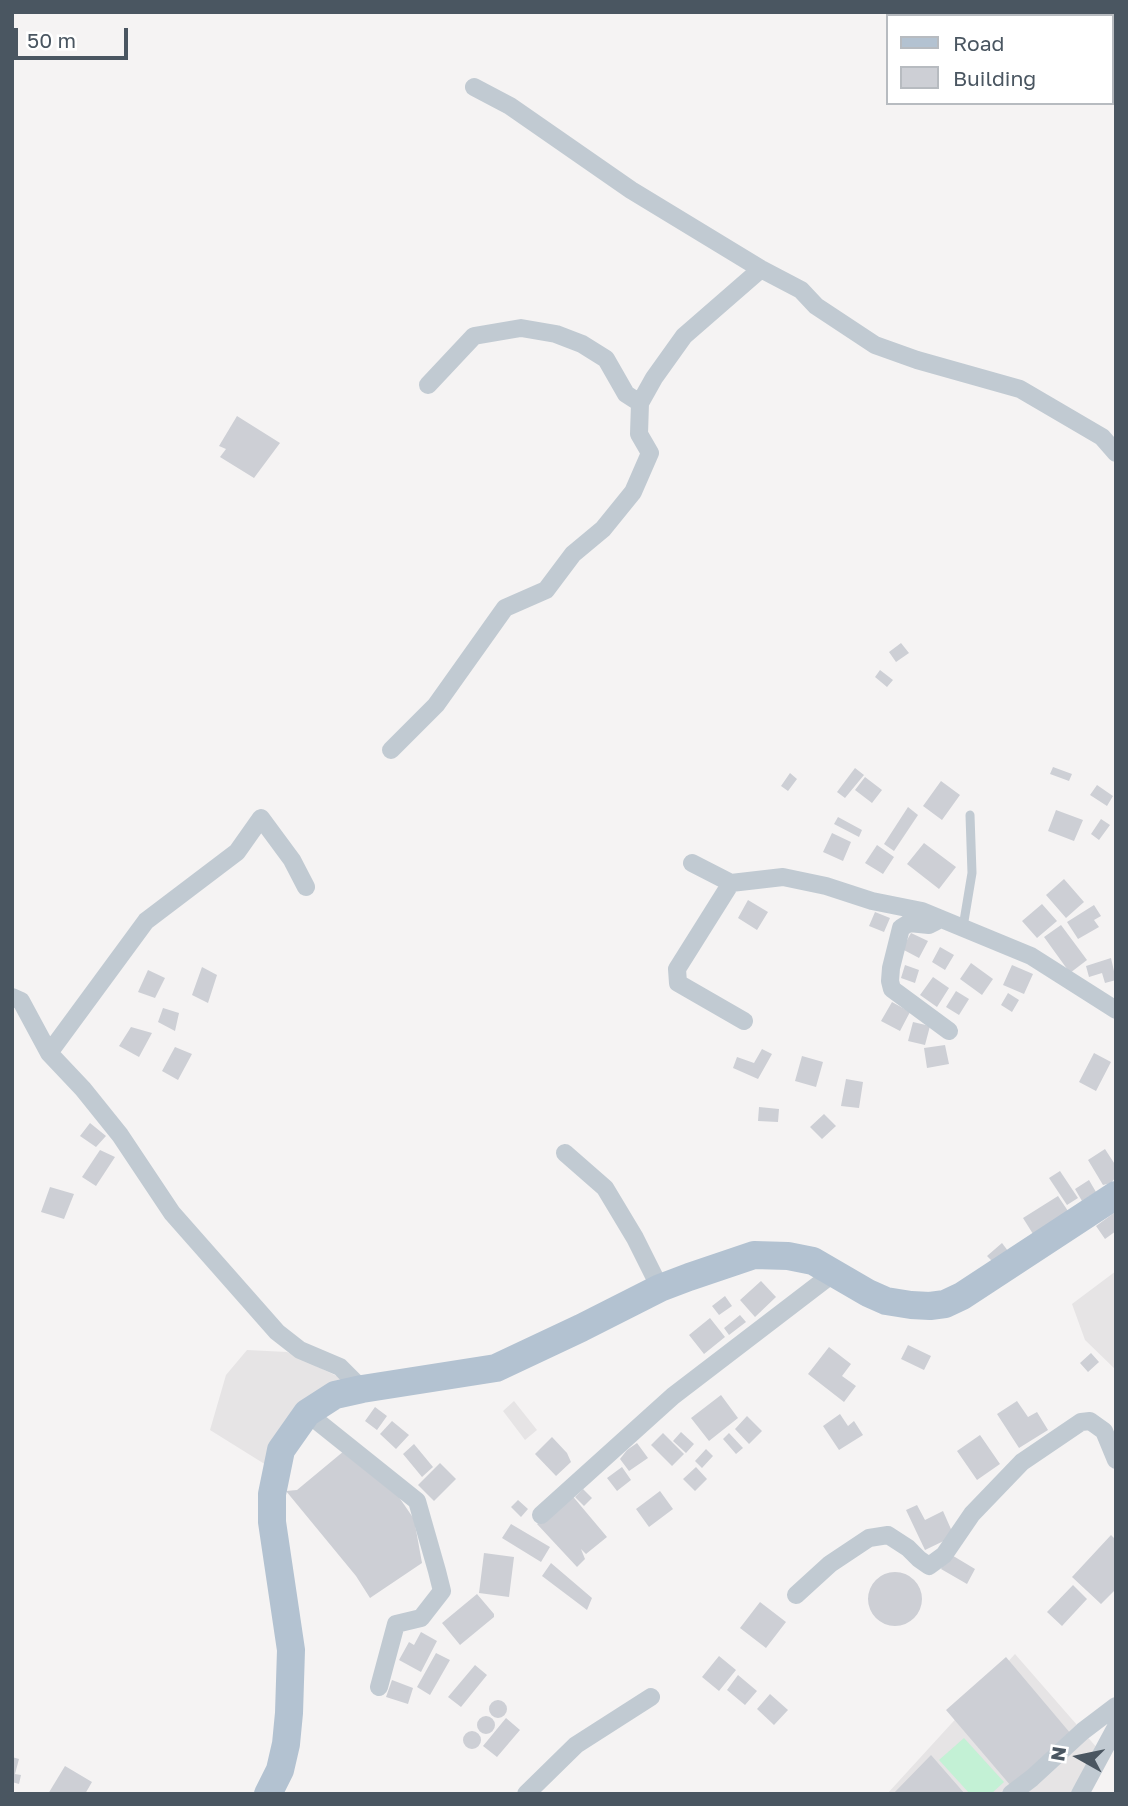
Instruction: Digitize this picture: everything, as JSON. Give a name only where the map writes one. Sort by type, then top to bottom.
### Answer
[{"type":"main road","points":[[268,1794],[280,1770],[286,1744],[291,1650],[272,1522],[272,1494],[281,1450],[307,1413],[335,1395],[496,1368],[660,1288],[754,1255],[788,1255],[813,1261],[886,1301],[930,1306],[945,1304],[962,1296],[1116,1195]]},
{"type":"street","points":[[474,87],[510,106],[631,190],[761,269],[800,289],[816,306],[875,345],[1020,390],[1109,436],[1116,453]]},
{"type":"street","points":[[391,750],[436,705],[505,608],[547,590],[573,554],[603,530],[633,492],[650,453],[639,434],[640,403],[654,378],[684,336],[761,269]]},
{"type":"street","points":[[428,385],[474,336],[521,328],[556,334],[582,344],[607,359],[626,394],[640,403]]},
{"type":"street","points":[[49,1053],[145,921],[237,852],[261,818],[292,860],[306,887]]},
{"type":"street","points":[[692,863],[731,883],[783,877],[826,886],[872,901],[922,911],[1031,957],[1116,1010]]},
{"type":"street","points":[[731,883],[677,970],[678,983],[744,1021]]},
{"type":"street","points":[[938,918],[929,925],[909,923],[901,928],[890,981],[892,989],[949,1031]]},
{"type":"street","points":[[12,997],[21,1000],[49,1053],[83,1089],[120,1135],[172,1213],[277,1332],[300,1350],[340,1367],[362,1389]]},
{"type":"street","points":[[565,1153],[605,1188],[635,1238],[660,1288]]},
{"type":"street","points":[[541,1515],[673,1396],[835,1272]]},
{"type":"street","points":[[307,1413],[416,1501],[437,1571],[442,1591],[421,1618],[396,1624],[379,1688]]},
{"type":"street","points":[[796,1595],[830,1564],[869,1538],[888,1535],[929,1566],[944,1555],[972,1514],[1022,1462],[1081,1422],[1090,1421],[1104,1431],[1116,1460]]},
{"type":"street","points":[[526,1794],[576,1745],[651,1697]]},
{"type":"street","points":[[1011,1794],[1116,1706]]},
{"type":"street","points":[[1080,1794],[1116,1727]]},
{"type":"lane","points":[[963,928],[972,873],[970,815]]},
{"type":"shaded area","points":[[1116,1271],[1116,1370],[1085,1340],[1072,1304]]},
{"type":"shaded area","points":[[247,1350],[287,1352],[345,1380],[271,1468],[210,1430],[226,1375]]},
{"type":"shaded area","points":[[514,1401],[537,1430],[525,1440],[503,1411]]},
{"type":"shaded area","points":[[1015,1654],[1098,1749],[1075,1794],[887,1794]]},
{"type":"green space","points":[[964,1738],[1004,1782],[991,1794],[970,1794],[939,1760]]},
{"type":"building","points":[[958,12],[1081,12],[1080,14]]},
{"type":"building","points":[[237,416],[280,443],[254,478],[220,457],[226,449],[219,446]]},
{"type":"building","points":[[901,643],[909,653],[896,662],[889,652]]},
{"type":"building","points":[[880,670],[893,680],[887,687],[875,677]]},
{"type":"building","points":[[1053,767],[1072,774],[1069,781],[1050,774]]},
{"type":"building","points":[[855,768],[864,775],[845,798],[837,792]]},
{"type":"building","points":[[790,773],[797,779],[788,791],[781,786]]},
{"type":"building","points":[[865,777],[882,790],[872,803],[855,790]]},
{"type":"building","points":[[941,781],[960,795],[942,820],[923,806]]},
{"type":"building","points":[[1097,785],[1113,796],[1107,806],[1090,795]]},
{"type":"building","points":[[908,807],[918,815],[894,851],[884,844]]},
{"type":"building","points":[[1056,810],[1083,820],[1074,841],[1048,831]]},
{"type":"building","points":[[838,817],[862,830],[859,837],[834,824]]},
{"type":"building","points":[[1101,819],[1110,825],[1099,840],[1091,834]]},
{"type":"building","points":[[832,833],[851,842],[843,861],[823,852]]},
{"type":"building","points":[[924,843],[956,867],[939,889],[907,864]]},
{"type":"building","points":[[877,845],[894,857],[883,874],[865,863]]},
{"type":"building","points":[[1064,879],[1084,902],[1066,918],[1046,895]]},
{"type":"building","points":[[748,900],[768,912],[757,930],[738,918]]},
{"type":"building","points":[[1042,904],[1057,921],[1037,938],[1022,921]]},
{"type":"building","points":[[1094,905],[1101,916],[1094,920],[1099,927],[1078,939],[1067,922]]},
{"type":"building","points":[[875,912],[890,918],[884,932],[869,926]]},
{"type":"building","points":[[1061,925],[1087,960],[1070,973],[1044,937]]},
{"type":"building","points":[[911,933],[928,941],[919,958],[902,949]]},
{"type":"building","points":[[940,947],[954,955],[945,970],[932,962]]},
{"type":"building","points":[[1111,958],[1116,980],[1105,983],[1102,973],[1089,977],[1086,966]]},
{"type":"building","points":[[971,963],[993,979],[982,995],[960,979]]},
{"type":"building","points":[[905,965],[919,970],[915,983],[901,978]]},
{"type":"building","points":[[1012,965],[1033,974],[1024,994],[1003,985]]},
{"type":"building","points":[[202,967],[217,975],[208,1003],[192,995]]},
{"type":"building","points":[[148,970],[165,978],[155,998],[138,992]]},
{"type":"building","points":[[933,977],[949,988],[937,1007],[920,995]]},
{"type":"building","points":[[956,991],[969,999],[959,1015],[946,1007]]},
{"type":"building","points":[[1008,993],[1019,1000],[1012,1012],[1001,1005]]},
{"type":"building","points":[[892,1002],[910,1012],[900,1031],[881,1021]]},
{"type":"building","points":[[163,1008],[179,1013],[175,1031],[158,1022]]},
{"type":"building","points":[[913,1022],[930,1026],[925,1045],[908,1041]]},
{"type":"building","points":[[131,1027],[152,1033],[139,1057],[119,1046]]},
{"type":"building","points":[[945,1045],[949,1064],[927,1068],[924,1048]]},
{"type":"building","points":[[175,1047],[192,1054],[178,1080],[162,1071]]},
{"type":"building","points":[[762,1049],[772,1054],[758,1079],[733,1068],[737,1057],[754,1063]]},
{"type":"building","points":[[1094,1053],[1111,1062],[1096,1091],[1079,1082]]},
{"type":"building","points":[[802,1056],[823,1062],[816,1087],[795,1081]]},
{"type":"building","points":[[846,1079],[863,1082],[859,1108],[841,1106]]},
{"type":"building","points":[[759,1107],[779,1109],[778,1122],[758,1121]]},
{"type":"building","points":[[824,1114],[836,1126],[822,1139],[810,1127]]},
{"type":"building","points":[[90,1123],[106,1136],[96,1147],[80,1136]]},
{"type":"building","points":[[1105,1149],[1116,1166],[1116,1177],[1111,1183],[1103,1185],[1088,1160]]},
{"type":"building","points":[[100,1150],[115,1157],[96,1186],[82,1177]]},
{"type":"building","points":[[1060,1171],[1078,1198],[1067,1205],[1049,1178]]},
{"type":"building","points":[[1089,1180],[1096,1192],[1082,1201],[1075,1189]]},
{"type":"building","points":[[50,1187],[74,1194],[64,1219],[41,1212]]},
{"type":"building","points":[[1058,1196],[1068,1211],[1033,1234],[1023,1218]]},
{"type":"building","points":[[1114,1213],[1116,1231],[1105,1239],[1096,1226]]},
{"type":"building","points":[[1002,1243],[1008,1251],[994,1263],[987,1256]]},
{"type":"building","points":[[761,1281],[776,1297],[755,1317],[740,1300]]},
{"type":"building","points":[[725,1296],[732,1306],[719,1315],[712,1306]]},
{"type":"building","points":[[740,1315],[746,1322],[729,1335],[724,1328]]},
{"type":"building","points":[[710,1318],[725,1337],[704,1354],[689,1335]]},
{"type":"building","points":[[908,1345],[931,1356],[924,1370],[901,1359]]},
{"type":"building","points":[[829,1347],[851,1364],[842,1376],[856,1386],[844,1402],[808,1374]]},
{"type":"building","points":[[1091,1353],[1099,1362],[1088,1372],[1080,1363]]},
{"type":"building","points":[[721,1395],[738,1418],[709,1441],[691,1418]]},
{"type":"building","points":[[1017,1401],[1028,1417],[1037,1412],[1048,1430],[1019,1448],[997,1414]]},
{"type":"building","points":[[375,1407],[387,1416],[377,1430],[365,1421]]},
{"type":"building","points":[[840,1414],[848,1426],[854,1421],[863,1435],[839,1450],[823,1426]]},
{"type":"building","points":[[747,1416],[762,1431],[749,1444],[735,1429]]},
{"type":"building","points":[[392,1421],[409,1435],[396,1449],[380,1434]]},
{"type":"building","points":[[681,1432],[694,1444],[686,1453],[673,1441]]},
{"type":"building","points":[[663,1433],[684,1454],[672,1466],[651,1445]]},
{"type":"building","points":[[729,1433],[743,1448],[736,1454],[723,1439]]},
{"type":"building","points":[[980,1435],[1000,1464],[977,1480],[957,1451]]},
{"type":"building","points":[[552,1437],[567,1453],[571,1462],[556,1476],[535,1454]]},
{"type":"building","points":[[637,1443],[648,1458],[629,1471],[620,1459]]},
{"type":"building","points":[[414,1444],[433,1467],[422,1477],[403,1454]]},
{"type":"building","points":[[706,1449],[713,1456],[702,1468],[695,1461]]},
{"type":"building","points":[[344,1451],[394,1490],[414,1519],[422,1563],[370,1598],[356,1576],[286,1491],[297,1490]]},
{"type":"building","points":[[440,1463],[456,1479],[434,1501],[418,1485]]},
{"type":"building","points":[[622,1467],[631,1480],[617,1491],[607,1478]]},
{"type":"building","points":[[696,1467],[707,1479],[695,1491],[683,1479]]},
{"type":"building","points":[[583,1489],[592,1498],[584,1506],[575,1497]]},
{"type":"building","points":[[660,1491],[673,1509],[649,1527],[636,1509]]},
{"type":"building","points":[[570,1493],[607,1537],[586,1554],[581,1549],[585,1559],[577,1567],[537,1524]]},
{"type":"building","points":[[518,1500],[528,1509],[521,1517],[511,1507]]},
{"type":"building","points":[[917,1505],[925,1520],[943,1511],[954,1536],[925,1550],[906,1510]]},
{"type":"building","points":[[511,1524],[550,1547],[541,1562],[502,1538]]},
{"type":"building","points":[[1111,1535],[1116,1540],[1116,1589],[1101,1604],[1072,1577]]},
{"type":"building","points":[[484,1553],[514,1557],[509,1597],[479,1593]]},
{"type":"building","points":[[950,1554],[975,1569],[967,1584],[941,1569]]},
{"type":"building","points":[[551,1563],[592,1598],[587,1610],[542,1576]]},
{"type":"building","points":[[895,1572],[914,1580],[922,1599],[914,1618],[895,1626],[876,1618],[868,1599],[876,1580]]},
{"type":"building","points":[[1073,1585],[1087,1599],[1062,1626],[1047,1612]]},
{"type":"building","points":[[477,1594],[494,1617],[460,1645],[442,1623]]},
{"type":"building","points":[[760,1602],[786,1622],[766,1648],[740,1628]]},
{"type":"building","points":[[421,1632],[437,1641],[421,1672],[399,1660],[409,1642],[414,1645]]},
{"type":"building","points":[[436,1653],[450,1660],[430,1695],[417,1687]]},
{"type":"building","points":[[719,1656],[736,1670],[719,1691],[702,1677]]},
{"type":"building","points":[[1006,1657],[1071,1734],[1011,1786],[946,1710]]},
{"type":"building","points":[[475,1665],[487,1675],[461,1707],[448,1697]]},
{"type":"building","points":[[738,1675],[757,1691],[745,1705],[727,1690]]},
{"type":"building","points":[[392,1680],[413,1688],[408,1704],[386,1697]]},
{"type":"building","points":[[770,1694],[788,1710],[774,1725],[757,1709]]},
{"type":"building","points":[[498,1700],[504,1703],[507,1709],[504,1715],[498,1718],[492,1715],[489,1709],[492,1703]]},
{"type":"building","points":[[486,1716],[492,1719],[495,1725],[492,1731],[486,1734],[480,1731],[477,1725],[480,1719]]},
{"type":"building","points":[[506,1718],[520,1730],[497,1757],[483,1746]]},
{"type":"building","points":[[468,1731],[476,1731],[481,1740],[479,1747],[468,1749],[463,1744],[463,1736]]},
{"type":"building","points":[[931,1755],[965,1794],[893,1794]]},
{"type":"building","points":[[12,1757],[19,1759],[15,1774],[21,1775],[19,1784],[12,1782]]},
{"type":"building","points":[[65,1766],[92,1782],[85,1794],[48,1794]]}]
